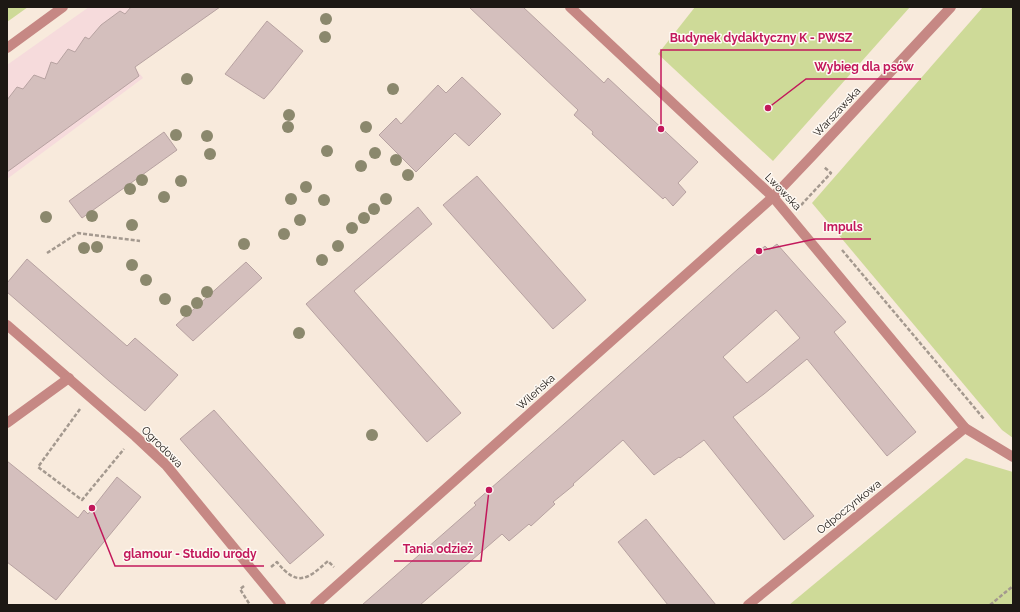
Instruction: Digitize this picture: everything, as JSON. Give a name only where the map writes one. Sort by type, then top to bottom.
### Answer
[{"type":"street","points":[[7,48],[63,7]]},
{"type":"street","name":"Lwowska","points":[[570,7],[773,197],[965,428],[1013,456]]},
{"type":"street","name":"Warszawska","points":[[773,197],[818,151],[951,7]]},
{"type":"street","name":"Wileńska","points":[[315,605],[773,197]]},
{"type":"street","name":"Ogrodowa","points":[[7,325],[90,396],[166,465],[281,605]]},
{"type":"street","points":[[7,424],[69,378]]},
{"type":"street","name":"Odpoczynkowa","points":[[748,605],[965,428]]},
{"type":"path","points":[[807,210],[802,204],[831,173]]},
{"type":"path","points":[[47,252],[78,233],[140,241]]},
{"type":"path","points":[[838,246],[987,422]]},
{"type":"path","points":[[90,396],[38,467],[82,500],[135,436]]},
{"type":"path","points":[[278,562],[291,576],[295,578],[308,576],[328,561],[337,571]]},
{"type":"path","points":[[990,605],[1013,586]]},
{"type":"path","points":[[240,589],[250,605]]},
{"type":"shaded area","points":[[89,7],[154,7],[112,38],[143,78],[7,179],[7,65]]},
{"type":"green space","points":[[7,7],[28,7],[7,22]]},
{"type":"green space","points":[[695,7],[910,7],[773,161],[658,54]]},
{"type":"green space","points":[[983,7],[1013,7],[1013,438],[1002,430],[812,203]]},
{"type":"green space","points":[[966,458],[1013,472],[1013,605],[789,605]]},
{"type":"building","points":[[131,7],[220,7],[135,67],[139,76],[7,172],[7,100],[17,87],[23,89],[34,75],[45,79],[51,62],[57,64],[68,49],[75,52],[85,37],[89,39],[101,25],[120,11],[125,14]]},
{"type":"building","points":[[469,7],[523,7],[604,83],[608,78],[698,162],[678,183],[686,192],[673,206],[665,197],[663,199],[592,134],[593,132],[574,115],[578,110]]},
{"type":"building","points":[[267,21],[303,51],[264,99],[225,74]]},
{"type":"building","points":[[462,77],[501,114],[469,146],[455,133],[416,172],[379,135],[396,118],[401,124],[438,85],[446,93]]},
{"type":"building","points":[[164,132],[177,150],[82,218],[69,201]]},
{"type":"building","points":[[477,176],[586,300],[553,329],[443,205]]},
{"type":"building","points":[[418,207],[432,224],[354,291],[461,413],[427,442],[306,304]]},
{"type":"building","points":[[777,244],[846,322],[834,332],[916,432],[887,456],[807,359],[733,417],[814,516],[784,540],[704,440],[654,475],[623,440],[553,502],[555,504],[531,526],[529,524],[509,541],[502,534],[420,605],[362,605],[476,505],[474,503],[738,269],[765,246],[769,250]],"holes":[[[776,310],[800,338],[747,383],[723,357]]]},
{"type":"building","points":[[27,259],[127,346],[135,338],[178,375],[145,411],[7,292],[7,283]]},
{"type":"building","points":[[246,262],[262,278],[193,341],[176,325]]},
{"type":"building","points":[[214,410],[324,535],[290,564],[180,439]]},
{"type":"building","points":[[7,461],[78,518],[84,510],[88,514],[117,477],[141,497],[56,600],[7,562]]},
{"type":"building","points":[[646,519],[716,605],[668,605],[618,542]]},
{"type":"place","name":"Wybieg dla psów","points":[[768,108]]},
{"type":"place","name":"Budynek dydaktyczny K - PWSZ","points":[[661,129]]},
{"type":"place","name":"Impuls","points":[[759,251]]},
{"type":"place","name":"Tania odzież","points":[[489,490]]},
{"type":"place","name":"glamour - Studio urody","points":[[92,508]]}]
